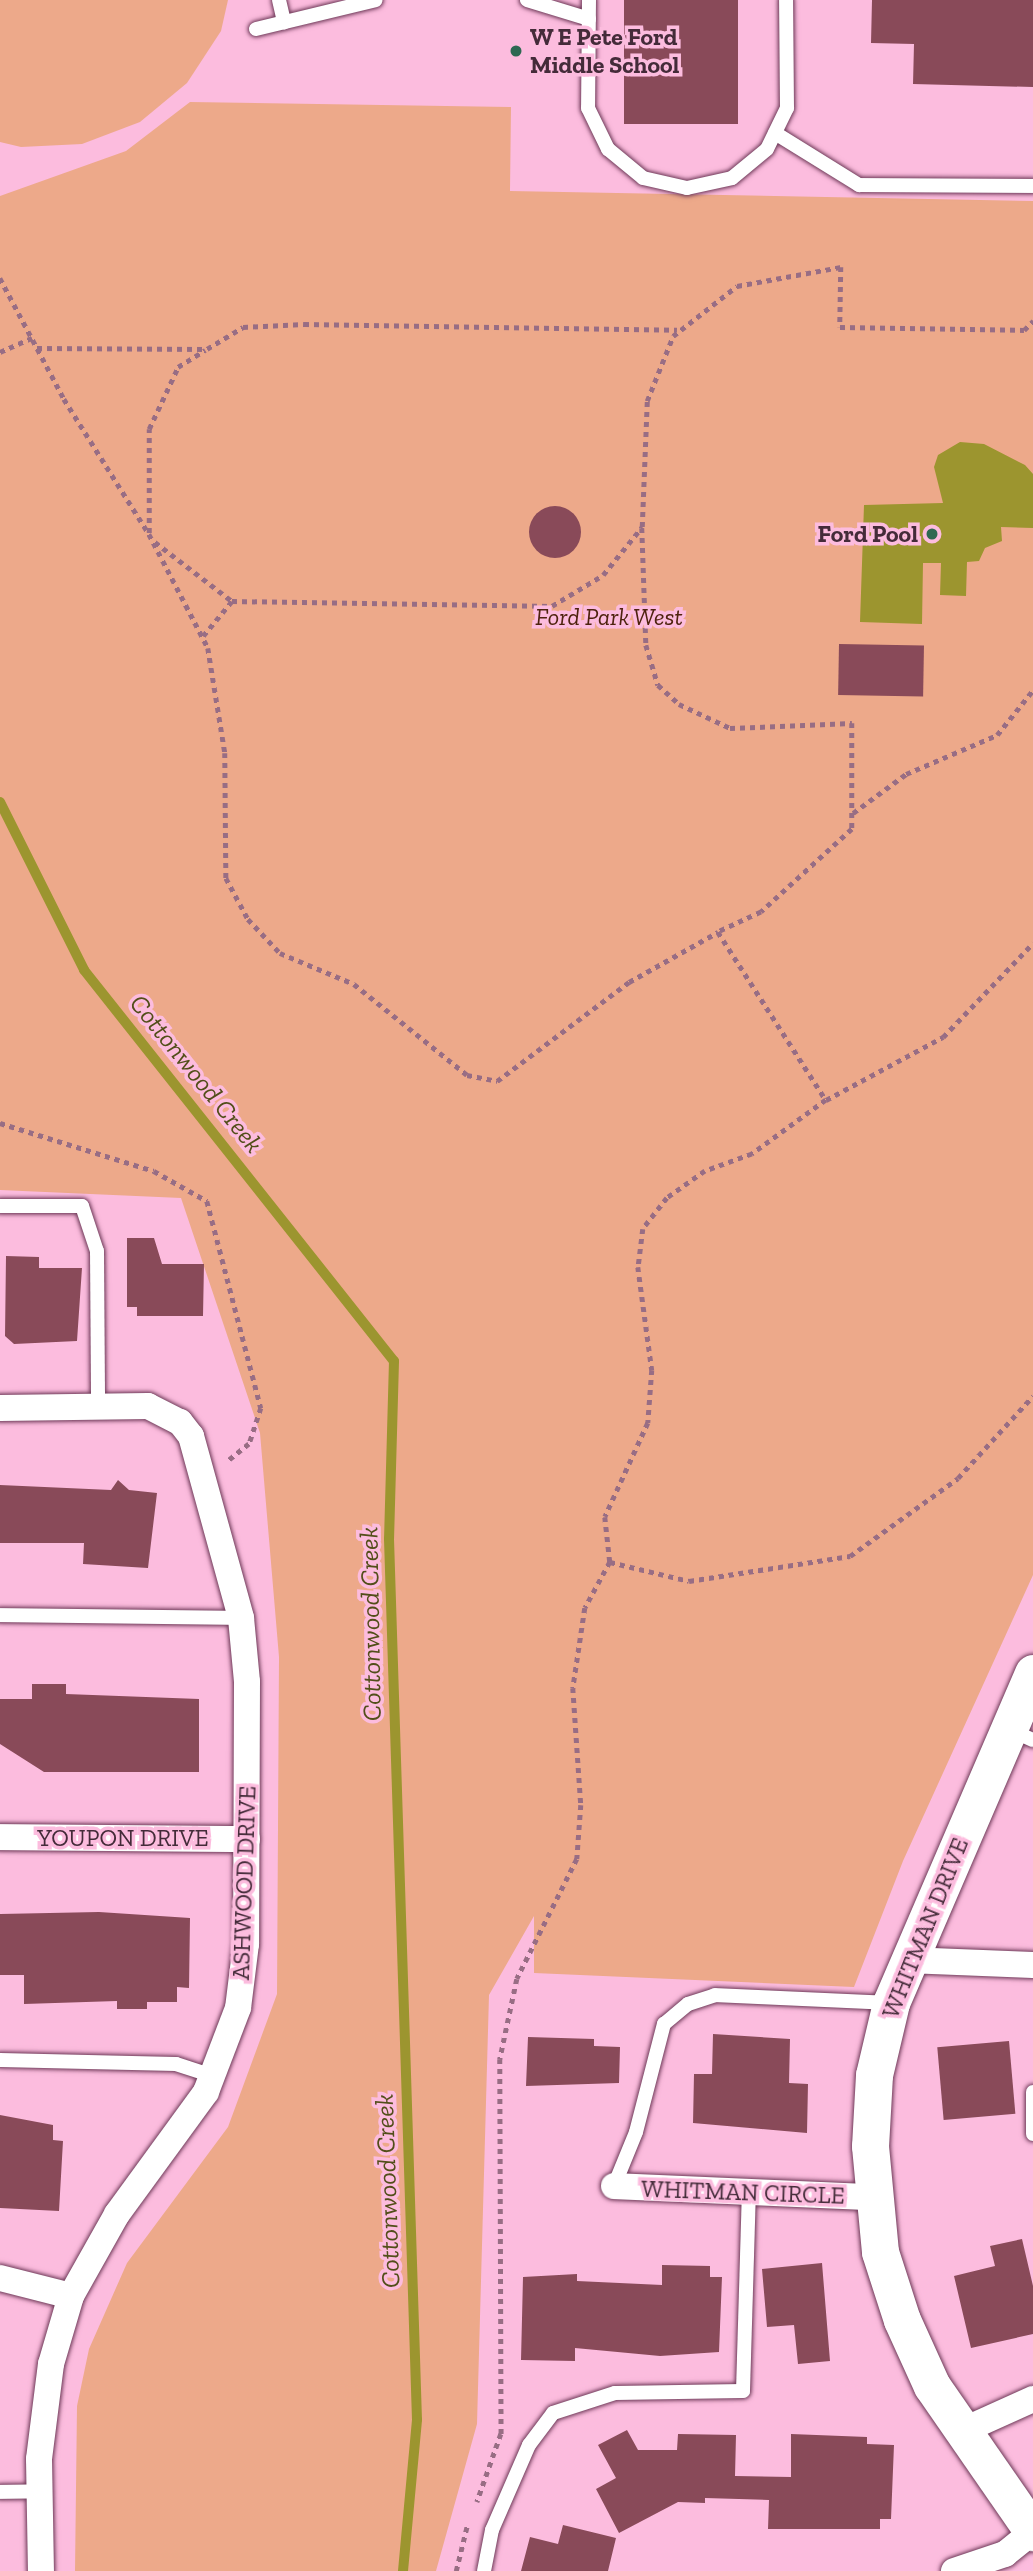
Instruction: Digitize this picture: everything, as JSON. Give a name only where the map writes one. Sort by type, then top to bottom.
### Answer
[{"type":"street","name":"ASHWOOD DRIVE","points":[[0,1408],[98,1408],[129,1405],[165,1412],[191,1436],[241,1618],[247,1839],[243,1975],[214,2076],[83,2265],[71,2296],[51,2364],[39,2491],[41,2571]]},
{"type":"street","name":"WHITMAN DRIVE","points":[[1033,1673],[1020,1734],[907,1960],[891,2003],[874,2075],[871,2197],[902,2320],[962,2431],[1033,2531]]},
{"type":"street","name":"YOUPON DRIVE","points":[[0,1837],[247,1839]]},
{"type":"street","points":[[907,1960],[1033,1965]]},
{"type":"street","name":"WHITMAN CIRCLE","points":[[614,2186],[871,2197]]},
{"type":"street","points":[[0,2278],[71,2296]]},
{"type":"street","points":[[962,2431],[1033,2399]]},
{"type":"street","points":[[954,2571],[1005,2554],[1033,2531]]},
{"type":"lane","points":[[279,0],[284,22]]},
{"type":"lane","points":[[256,29],[376,0]]},
{"type":"lane","points":[[527,0],[589,19]]},
{"type":"lane","points":[[589,0],[588,108],[608,149],[643,177],[688,188],[732,177],[767,149],[787,108],[786,0]]},
{"type":"lane","points":[[775,133],[859,185],[1033,186]]},
{"type":"lane","points":[[0,1206],[82,1206],[97,1251],[98,1408]]},
{"type":"lane","points":[[0,1615],[241,1618]]},
{"type":"lane","points":[[614,2186],[636,2132],[664,2025],[688,2004],[715,1996],[891,2003]]},
{"type":"lane","points":[[0,2060],[151,2062],[214,2076]]},
{"type":"lane","points":[[1033,2092],[1033,2134]]},
{"type":"lane","points":[[484,2571],[492,2530],[529,2445],[552,2413],[615,2393],[743,2391],[749,2192]]},
{"type":"lane","points":[[0,2492],[39,2491]]},
{"type":"path","points":[[0,278],[37,348],[150,536],[202,637],[225,753],[224,852],[233,898],[281,953],[354,984],[467,1074],[497,1081],[629,982],[786,893],[852,829],[852,723],[730,728],[705,721],[658,685],[639,596],[647,401],[678,330],[737,286],[841,267],[840,327],[1024,330],[1033,320]]},
{"type":"path","points":[[150,536],[149,429],[178,367],[243,327],[304,324],[678,330]]},
{"type":"path","points":[[0,352],[32,338]]},
{"type":"path","points":[[37,348],[207,349]]},
{"type":"path","points":[[150,536],[232,601],[552,606],[603,575],[642,527]]},
{"type":"path","points":[[202,637],[232,601]]},
{"type":"path","points":[[852,813],[906,774],[997,735],[1033,690]]},
{"type":"path","points":[[718,932],[826,1101]]},
{"type":"path","points":[[456,2571],[501,2434],[500,2059],[517,1979],[577,1859],[581,1805],[573,1688],[585,1608],[610,1562],[605,1517],[648,1423],[652,1370],[638,1266],[643,1229],[667,1198],[705,1171],[752,1154],[826,1101],[943,1037],[1033,943]]},
{"type":"path","points":[[0,1123],[154,1171],[207,1201],[261,1408],[248,1444],[229,1461],[201,1470]]},
{"type":"path","points":[[610,1562],[689,1581],[849,1556],[958,1478],[1033,1396]]},
{"type":"path","points":[[229,1461],[232,1474]]},
{"type":"green space","points":[[0,0],[228,0],[221,31],[187,83],[140,122],[82,144],[21,147],[0,142]]},
{"type":"green space","name":"Ford Park West","points":[[190,102],[511,107],[510,191],[1033,201],[1033,1575],[903,1861],[854,1987],[534,1973],[534,1916],[489,1995],[477,2424],[436,2571],[75,2571],[77,2406],[89,2349],[127,2263],[228,2127],[277,1994],[279,1657],[260,1433],[181,1198],[0,1190],[0,196],[126,151]]},
{"type":"shaded area","name":"Ford Pool","points":[[960,442],[984,444],[1025,465],[1033,474],[1033,528],[1001,527],[1002,541],[985,548],[979,561],[967,562],[966,596],[940,595],[941,563],[923,563],[922,624],[860,622],[864,505],[943,503],[934,467],[938,455]]},
{"type":"building","points":[[624,0],[738,0],[738,124],[624,124]]},
{"type":"building","points":[[872,0],[1033,0],[1033,87],[913,84],[914,44],[871,43]]},
{"type":"building","points":[[555,506],[565,508],[573,514],[579,522],[579,542],[573,550],[565,556],[555,558],[545,556],[537,550],[531,542],[529,532],[531,522],[537,514],[545,508]]},
{"type":"building","points":[[839,644],[924,645],[923,696],[838,695]]},
{"type":"building","points":[[127,1238],[154,1238],[162,1264],[204,1264],[203,1316],[137,1316],[137,1307],[127,1307]]},
{"type":"building","points":[[6,1256],[39,1257],[39,1268],[82,1268],[77,1341],[14,1344],[5,1336]]},
{"type":"building","points":[[118,1480],[129,1490],[157,1493],[148,1568],[83,1564],[84,1543],[0,1543],[0,1485],[111,1490]]},
{"type":"building","points":[[32,1684],[66,1684],[66,1694],[199,1699],[199,1772],[44,1772],[0,1744],[0,1699],[32,1699]]},
{"type":"building","points":[[99,1912],[190,1918],[189,1988],[177,1987],[177,2002],[147,2002],[147,2009],[117,2009],[117,2001],[24,2004],[24,1975],[0,1975],[0,1914]]},
{"type":"building","points":[[713,2034],[790,2039],[789,2083],[808,2084],[807,2133],[693,2123],[694,2074],[712,2074]]},
{"type":"building","points":[[528,2037],[594,2039],[594,2046],[620,2047],[619,2083],[526,2086]]},
{"type":"building","points":[[1009,2041],[1015,2114],[944,2120],[937,2047]]},
{"type":"building","points":[[0,2115],[53,2125],[53,2140],[63,2141],[59,2211],[0,2208]]},
{"type":"building","points":[[1022,2239],[1033,2286],[1033,2334],[971,2348],[954,2276],[995,2266],[990,2246]]},
{"type":"building","points":[[822,2263],[830,2361],[798,2364],[794,2325],[767,2327],[762,2269]]},
{"type":"building","points":[[662,2265],[710,2266],[710,2277],[722,2277],[719,2352],[660,2356],[575,2348],[575,2361],[521,2360],[523,2277],[577,2274],[577,2281],[662,2285]]},
{"type":"building","points":[[627,2430],[638,2450],[677,2450],[678,2434],[736,2435],[735,2476],[791,2477],[791,2434],[867,2437],[867,2444],[894,2445],[891,2519],[880,2519],[880,2529],[768,2529],[769,2500],[705,2498],[705,2503],[678,2502],[619,2533],[596,2489],[616,2478],[598,2445]]},
{"type":"building","points":[[563,2525],[616,2538],[608,2571],[521,2571],[530,2537],[558,2544]]},
{"type":"waterway","name":"Cottonwood Creek","points":[[0,802],[84,970],[394,1361],[389,1539],[417,2420],[403,2571]]},
{"type":"place","name":"W E Pete Ford Middle School","points":[[516,51]]},
{"type":"place","name":"Ford Pool","points":[[932,534]]}]
